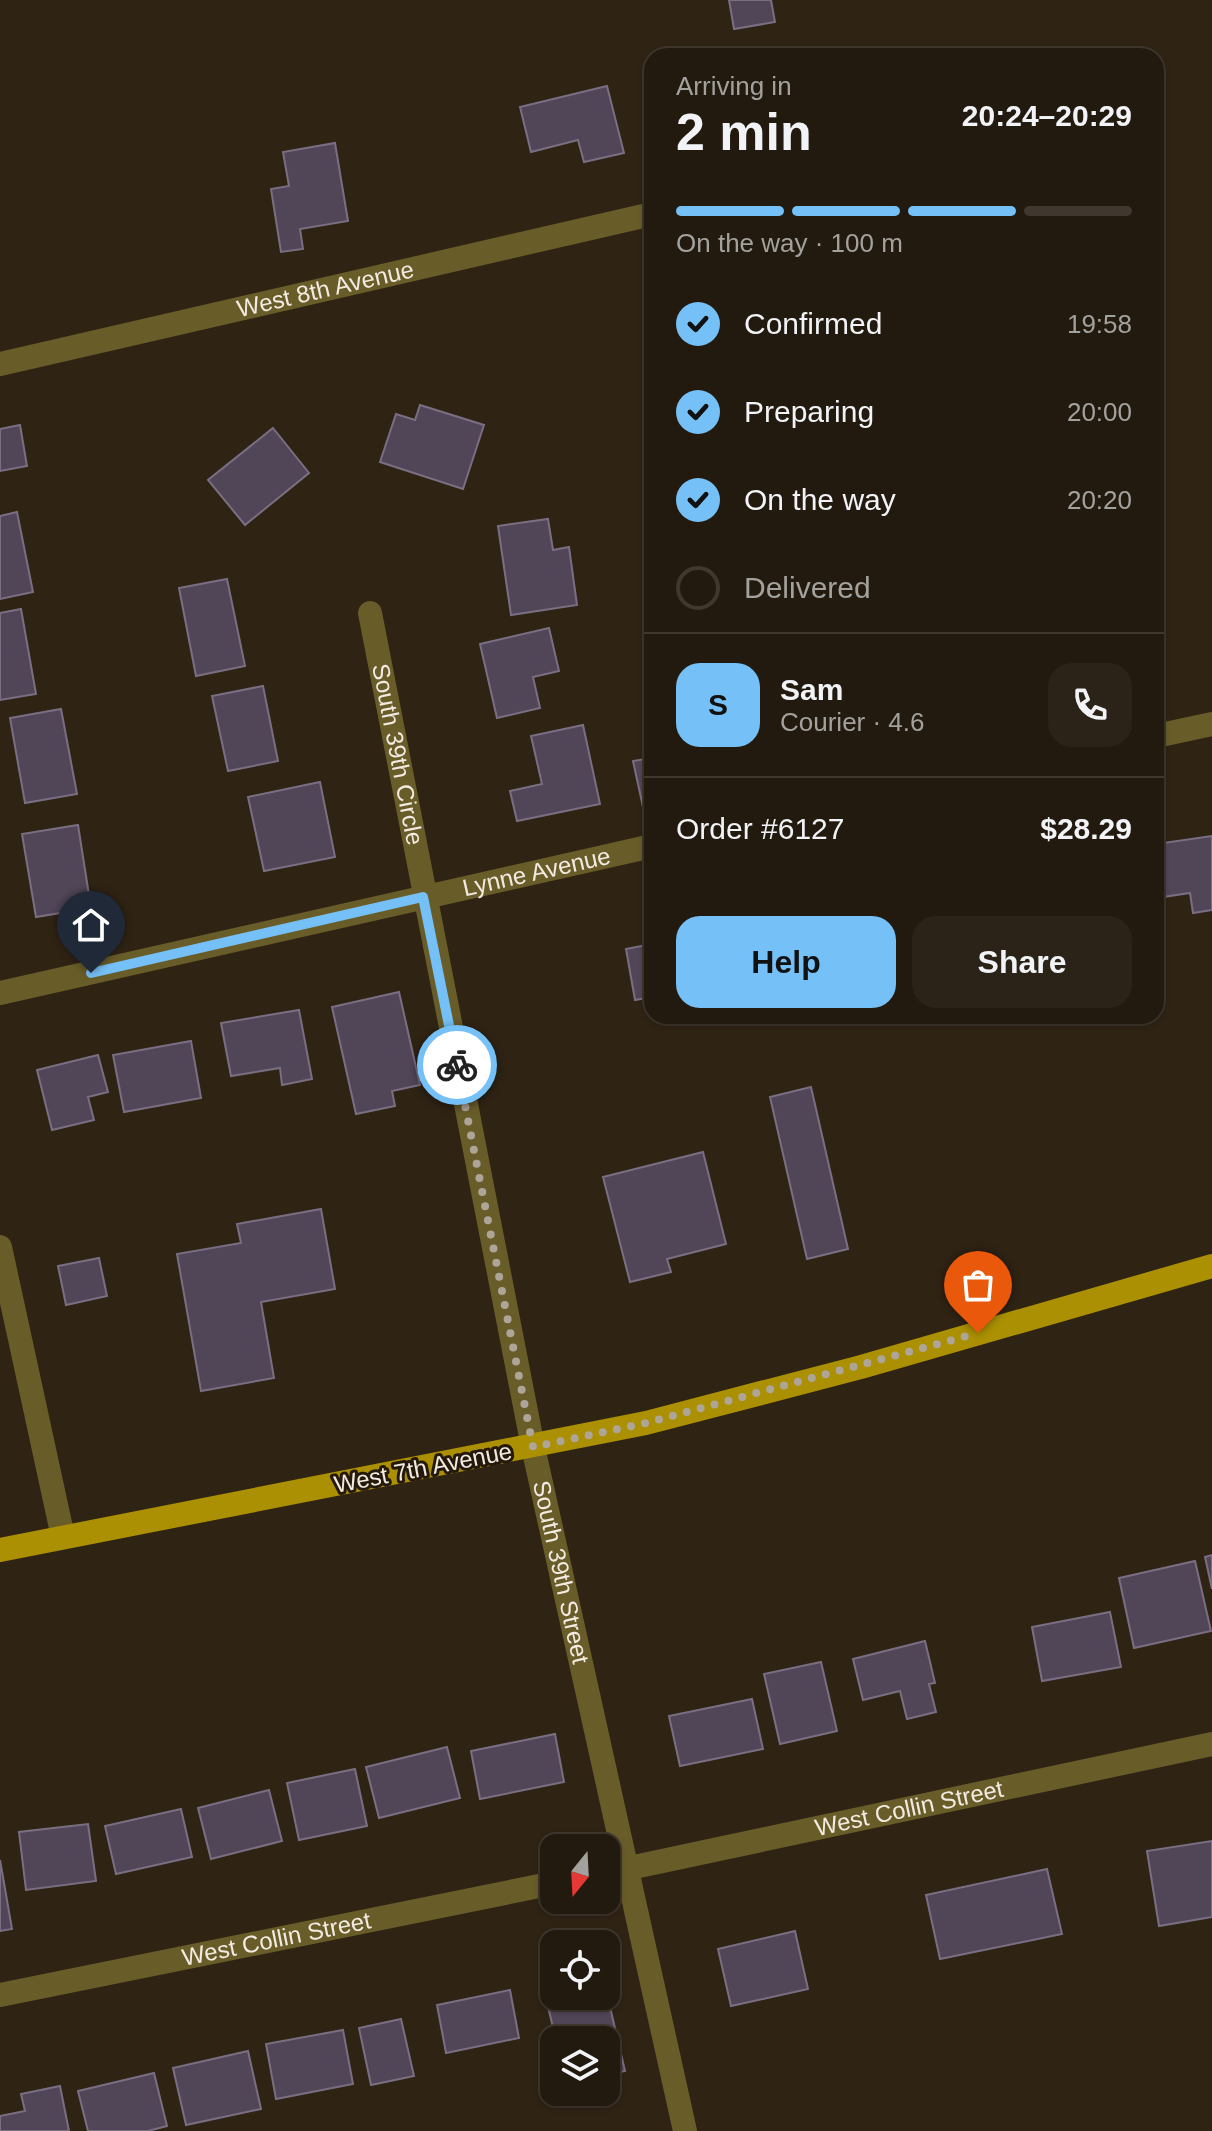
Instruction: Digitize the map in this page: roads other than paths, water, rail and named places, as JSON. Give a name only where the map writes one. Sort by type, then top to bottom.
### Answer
[{"type":"main road","name":"West 7th Avenue","points":[[0,1550],[646,1423],[861,1367],[1212,1266]]},
{"type":"street","name":"West 8th Avenue","points":[[0,364],[644,216]]},
{"type":"street","name":"South 39th Circle","points":[[370,613],[423,897]]},
{"type":"street","points":[[1164,734],[1212,724]]},
{"type":"street","name":"Lynne Avenue","points":[[0,993],[644,848]]},
{"type":"street","name":"South 39th Street","points":[[423,897],[609,1834]]},
{"type":"street","points":[[0,1247],[63,1537]]},
{"type":"street","name":"West Collin Street","points":[[620,1869],[1212,1744]]},
{"type":"street","name":"South 39th Street","points":[[620,1885],[685,2131]]},
{"type":"street","name":"West Collin Street","points":[[0,1995],[540,1886]]}]
